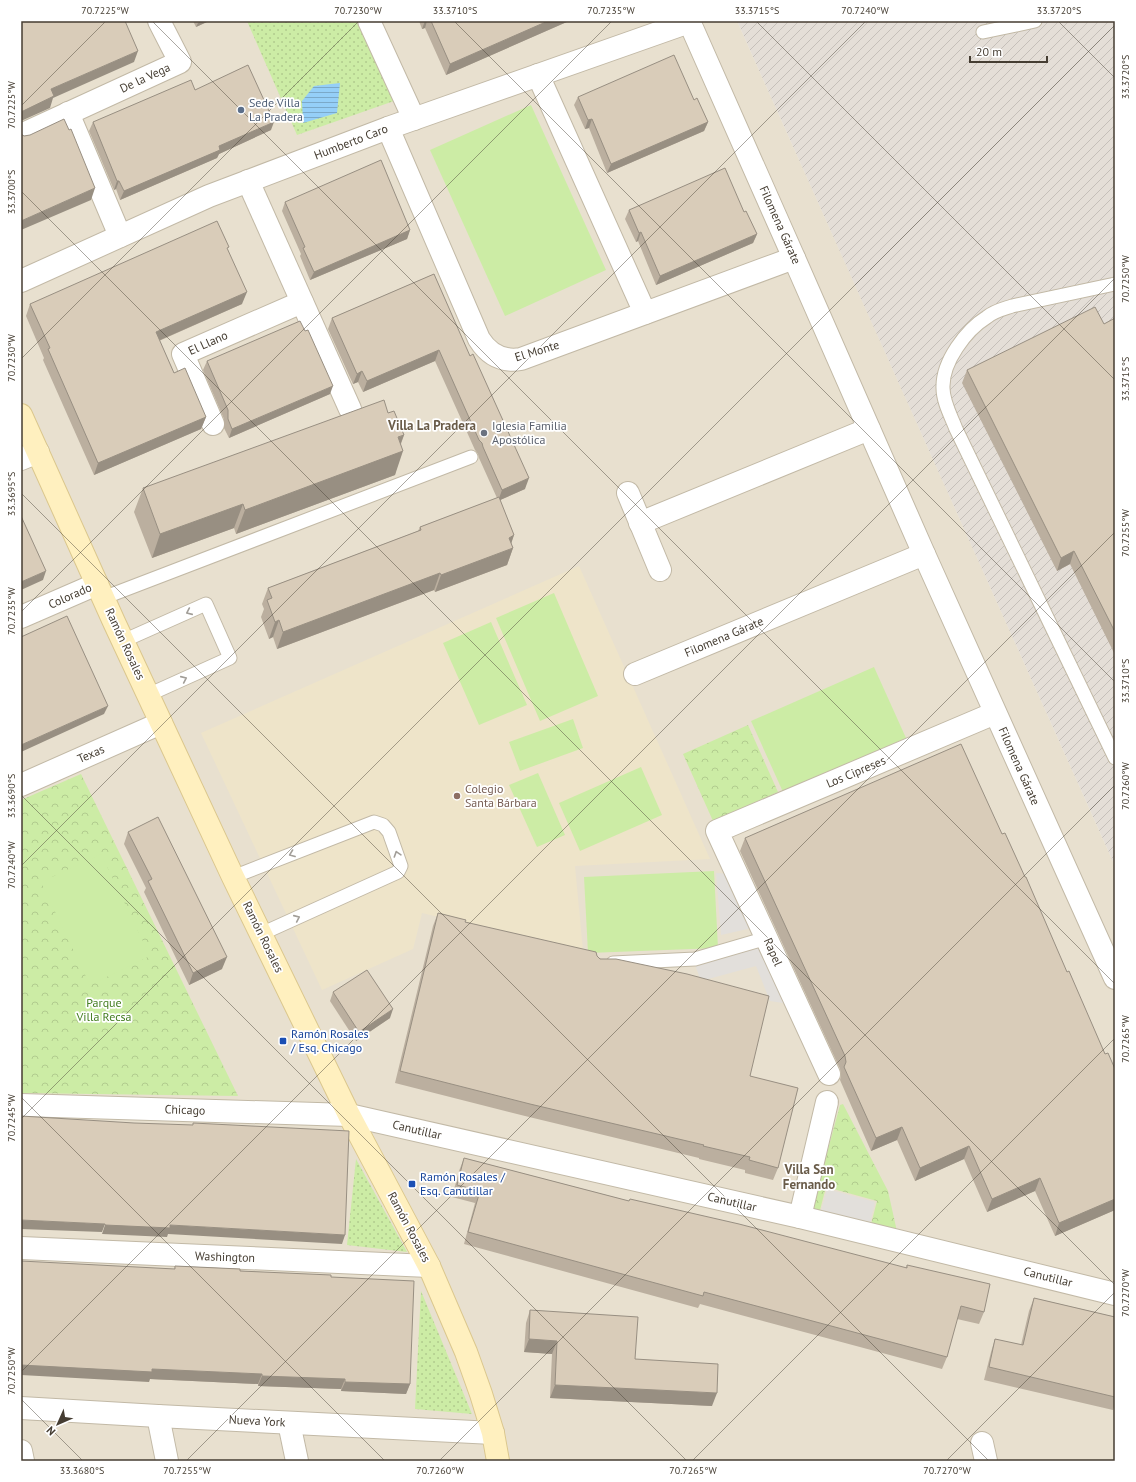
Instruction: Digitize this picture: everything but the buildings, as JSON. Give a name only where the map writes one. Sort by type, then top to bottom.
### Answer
[{"type":"street","name":"De la Vega","points":[[21,135],[180,62],[158,21]]},
{"type":"street","points":[[369,21],[414,119]]},
{"type":"street","name":"Humberto Caro","points":[[21,281],[209,196],[388,128],[689,21]]},
{"type":"street","name":"Filomena Gárate","points":[[689,21],[924,554],[1115,978]]},
{"type":"street","points":[[538,75],[645,313]]},
{"type":"street","points":[[68,113],[120,236]]},
{"type":"street","name":"El Monte","points":[[388,128],[479,339],[483,346],[490,352],[505,360],[521,359],[794,258]]},
{"type":"street","points":[[248,181],[350,409]]},
{"type":"street","name":"El Llano","points":[[213,424],[183,354],[302,302]]},
{"type":"street","name":"Ramón Rosales","points":[[21,415],[29,456],[100,591],[233,877],[349,1115],[429,1266],[466,1352],[493,1432],[498,1461]]},
{"type":"street","points":[[640,523],[869,429]]},
{"type":"street","points":[[628,492],[660,570]]},
{"type":"street","name":"Filomena Gárate","points":[[635,674],[924,554]]},
{"type":"street","name":"Colorado","points":[[21,617],[100,591]]},
{"type":"street","name":"Los Cipreses","points":[[717,831],[995,713]]},
{"type":"street","name":"Texas","points":[[21,785],[161,723]]},
{"type":"street","name":"Rapel","points":[[717,831],[829,1074]]},
{"type":"street","points":[[800,1217],[827,1102]]},
{"type":"street","name":"Chicago","points":[[21,1105],[349,1115]]},
{"type":"street","name":"Canutillar","points":[[349,1115],[800,1217],[1115,1294]]},
{"type":"street","name":"Washington","points":[[21,1248],[429,1266]]},
{"type":"street","name":"Nueva York","points":[[21,1408],[289,1423],[493,1432]]},
{"type":"street","points":[[158,1416],[167,1461]]},
{"type":"street","points":[[289,1423],[297,1461]]},
{"type":"street","points":[[21,1451],[23,1461]]},
{"type":"lane","points":[[983,32],[1036,21]]},
{"type":"lane","points":[[1115,284],[998,310],[988,316],[968,333],[951,357],[943,387],[949,413],[956,429],[1115,758]]},
{"type":"lane","points":[[100,591],[471,457]]},
{"type":"lane","points":[[123,641],[206,604],[230,658],[148,695]]},
{"type":"lane","points":[[233,877],[374,822],[383,825],[389,832],[401,866],[398,872],[261,934]]},
{"type":"lane","points":[[599,964],[695,959],[767,938]]},
{"type":"shaded area","points":[[21,21],[737,21],[1115,866],[1115,1461],[21,1461]]},
{"type":"shaded area","points":[[737,21],[1115,21],[1115,866],[862,301]]},
{"type":"shaded area","name":"Colegio Santa Bárbara","points":[[579,566],[710,859],[575,866],[583,951],[422,913],[413,949],[322,990],[201,733]]},
{"type":"shaded area","points":[[716,873],[731,874],[752,928],[721,935]]},
{"type":"shaded area","points":[[762,944],[789,1004],[770,1001],[756,966],[701,981],[695,965]]},
{"type":"shaded area","points":[[827,1189],[875,1202],[869,1228],[820,1215]]},
{"type":"green space","points":[[247,21],[357,21],[394,101],[297,135]]},
{"type":"green space","points":[[531,105],[606,270],[505,316],[430,150]]},
{"type":"green space","points":[[554,593],[598,696],[540,721],[496,618]]},
{"type":"green space","points":[[491,622],[527,705],[479,725],[443,643]]},
{"type":"green space","points":[[874,667],[906,738],[783,792],[751,721]]},
{"type":"green space","points":[[573,719],[583,748],[520,771],[509,742]]},
{"type":"green space","points":[[748,725],[778,792],[713,821],[683,754]]},
{"type":"green space","points":[[641,767],[662,815],[580,851],[559,803]]},
{"type":"green space","points":[[538,773],[565,835],[537,847],[509,785]]},
{"type":"green space","name":"Parque Villa Recsa","points":[[81,774],[238,1096],[21,1093],[21,800]]},
{"type":"green space","points":[[101,854],[150,956],[90,985],[41,882]]},
{"type":"green space","points":[[714,871],[718,948],[588,953],[584,877]]},
{"type":"green space","points":[[843,1104],[888,1191],[898,1236],[870,1228],[877,1201],[826,1187],[819,1214],[811,1212],[840,1105]]},
{"type":"green space","points":[[356,1159],[407,1252],[347,1245]]},
{"type":"green space","points":[[421,1291],[472,1414],[415,1409]]},
{"type":"water","points":[[340,83],[337,113],[303,123],[302,101],[314,86]]},
{"type":"place","name":"Sede Villa La Pradera","points":[[241,110]]},
{"type":"place","name":"Iglesia Familia Apostólica","points":[[484,433]]},
{"type":"place","name":"Colegio Santa Bárbara","points":[[457,796]]},
{"type":"place","name":"Ramón Rosales / Esq. Chicago","points":[[283,1041]]},
{"type":"place","name":"Ramón Rosales / Esq. Canutillar","points":[[412,1184]]},
{"type":"district","name":"Villa La Pradera","points":[[432,425]]},
{"type":"district","name":"Villa San Fernando","points":[[809,1176]]}]
